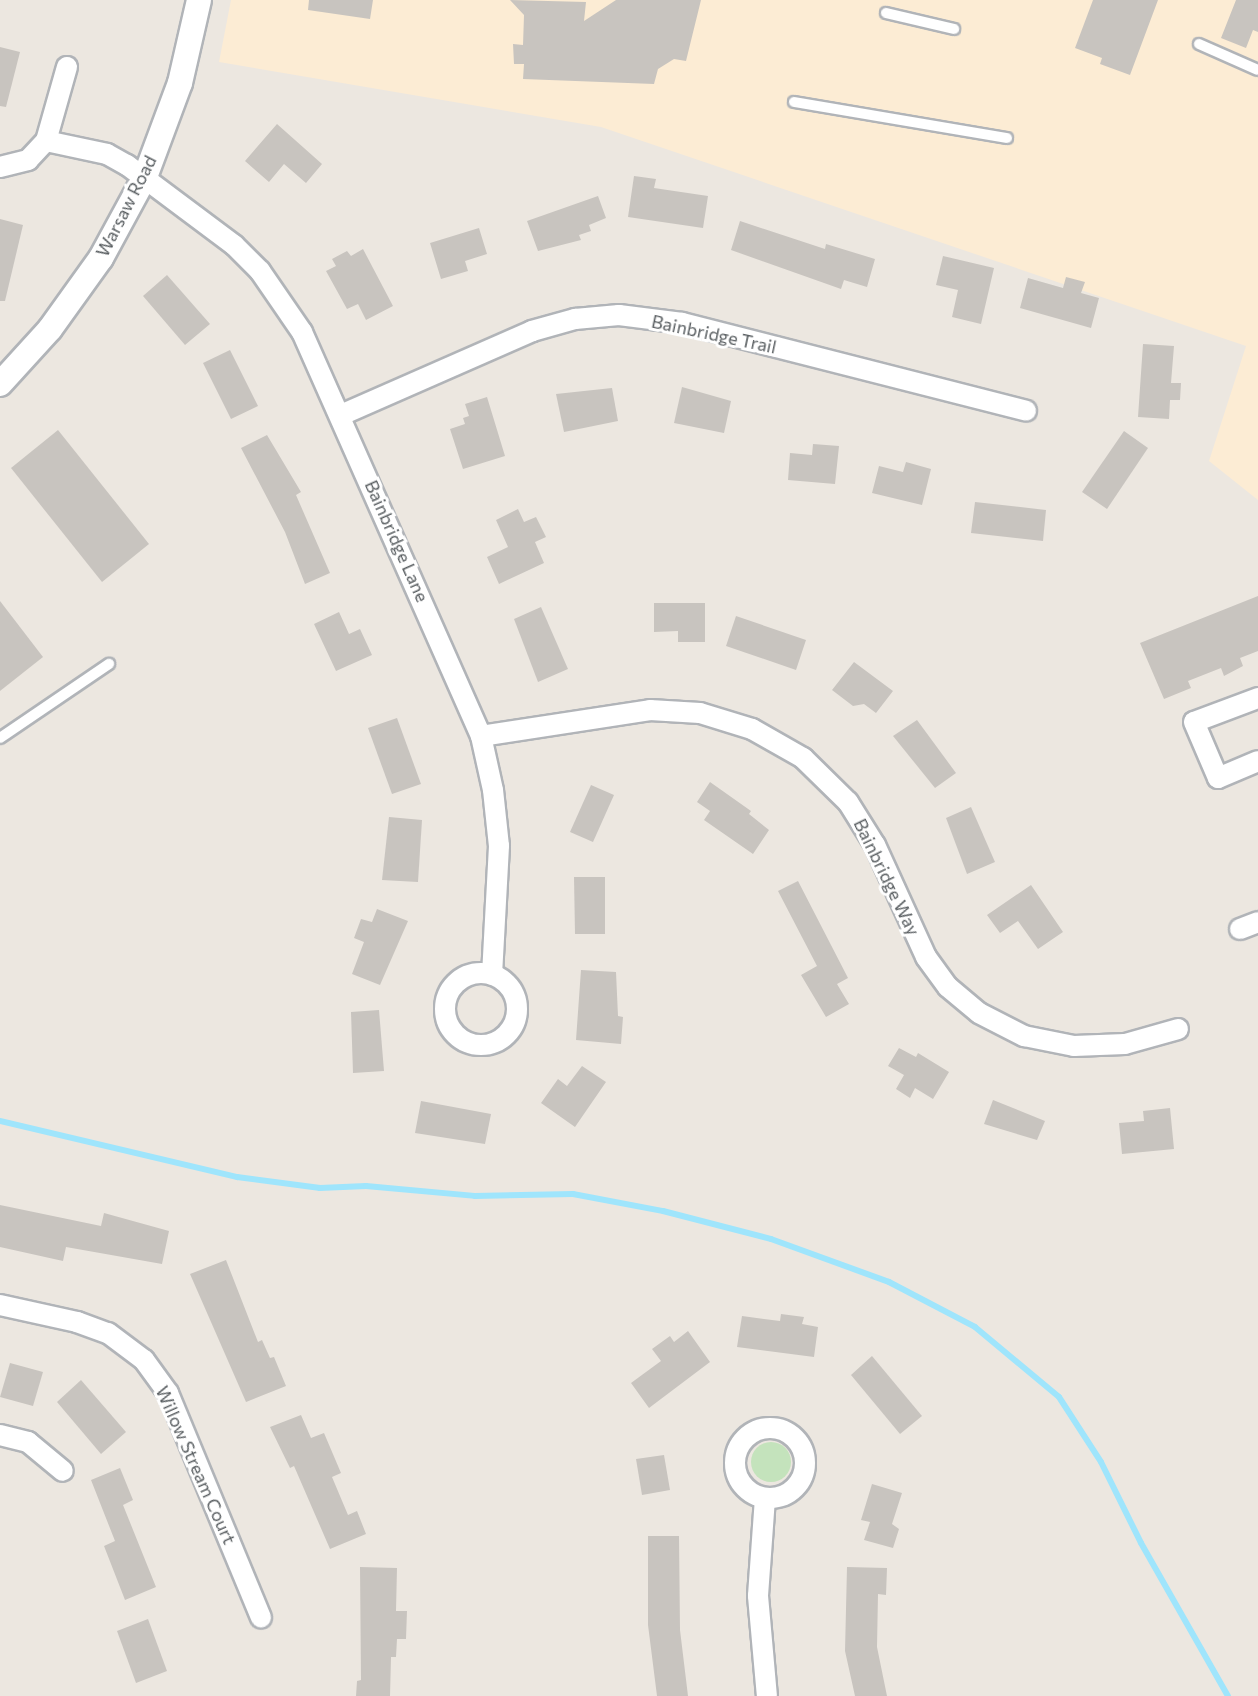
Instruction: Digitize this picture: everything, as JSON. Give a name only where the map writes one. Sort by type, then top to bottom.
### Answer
[{"type":"street","name":"Warsaw Road","points":[[0,384],[50,329],[101,258],[145,177],[180,83],[199,0]]},
{"type":"street","points":[[0,167],[28,160],[46,141],[67,67]]},
{"type":"street","name":"Bainbridge Lane","points":[[46,141],[106,154],[145,177],[206,221],[260,271],[302,332],[341,415],[481,736],[493,790],[499,846],[492,975]]},
{"type":"street","name":"Bainbridge Trail","points":[[341,415],[532,331],[575,320],[620,315],[682,322],[1026,411]]},
{"type":"street","points":[[1258,698],[1194,722],[1218,778],[1258,761]]},
{"type":"street","name":"Bainbridge Way","points":[[481,736],[650,710],[700,713],[752,729],[803,758],[848,802],[874,845],[926,957],[948,987],[979,1013],[1024,1036],[1074,1046],[1125,1044],[1178,1029]]},
{"type":"street","name":"Willow Stream Court","points":[[0,1305],[77,1322],[108,1334],[144,1360],[168,1393],[261,1618]]},
{"type":"street","points":[[0,1435],[28,1442],[63,1471]]},
{"type":"street","points":[[765,1498],[758,1596],[767,1696]]},
{"type":"lane","points":[[886,13],[954,29]]},
{"type":"lane","points":[[1199,44],[1258,70]]},
{"type":"lane","points":[[794,102],[1007,138]]},
{"type":"lane","points":[[0,738],[108,664]]},
{"type":"shaded area","points":[[231,0],[1258,0],[1258,500],[1209,461],[1246,346],[601,127],[219,62]]},
{"type":"green space","points":[[771,1442],[779,1443],[785,1448],[790,1454],[790,1470],[785,1476],[779,1481],[771,1482],[763,1481],[757,1476],[752,1470],[751,1462],[752,1454],[757,1448],[763,1443]]},
{"type":"building","points":[[309,0],[373,0],[370,19],[308,10]]},
{"type":"building","points":[[510,0],[586,2],[584,21],[616,0],[701,0],[686,61],[674,59],[658,69],[654,84],[523,79],[524,64],[514,64],[513,44],[523,45],[524,15]]},
{"type":"building","points":[[1093,0],[1158,0],[1130,75],[1100,64],[1102,58],[1075,48]]},
{"type":"building","points":[[1236,0],[1258,0],[1258,32],[1253,30],[1246,48],[1221,38]]},
{"type":"building","points":[[0,47],[20,52],[6,107],[0,106]]},
{"type":"building","points":[[277,124],[322,164],[306,183],[284,164],[269,182],[245,161]]},
{"type":"building","points":[[634,176],[656,179],[654,188],[708,196],[703,228],[628,217]]},
{"type":"building","points":[[598,196],[606,218],[589,225],[591,231],[579,235],[581,240],[538,251],[527,221]]},
{"type":"building","points":[[0,219],[23,225],[5,301],[0,301]]},
{"type":"building","points":[[740,221],[825,249],[826,244],[875,259],[867,287],[844,280],[841,289],[731,250]]},
{"type":"building","points":[[479,228],[487,254],[465,261],[468,271],[441,279],[430,243]]},
{"type":"building","points":[[363,249],[393,306],[366,320],[358,304],[347,309],[326,271],[336,266],[332,259],[347,251],[351,256]]},
{"type":"building","points":[[943,256],[994,268],[981,324],[952,317],[958,290],[936,285]]},
{"type":"building","points":[[167,275],[210,324],[185,345],[143,296]]},
{"type":"building","points":[[1066,277],[1085,282],[1081,293],[1099,298],[1091,328],[1020,308],[1028,278],[1063,288]]},
{"type":"building","points":[[1143,344],[1174,346],[1171,383],[1181,383],[1180,400],[1170,400],[1169,419],[1138,417]]},
{"type":"building","points":[[230,350],[258,406],[231,419],[203,363]]},
{"type":"building","points":[[682,387],[731,401],[724,433],[674,423]]},
{"type":"building","points":[[612,388],[618,421],[564,432],[556,394]]},
{"type":"building","points":[[487,397],[505,456],[463,469],[450,429],[465,424],[463,418],[469,416],[465,404]]},
{"type":"building","points":[[58,430],[149,544],[102,582],[11,468]]},
{"type":"building","points":[[1124,431],[1148,448],[1107,509],[1082,492]]},
{"type":"building","points":[[267,435],[301,492],[296,495],[330,573],[305,584],[285,532],[241,448]]},
{"type":"building","points":[[813,444],[839,446],[835,484],[788,480],[790,453],[812,455]]},
{"type":"building","points":[[906,462],[931,469],[922,505],[872,493],[879,466],[903,472]]},
{"type":"building","points":[[975,502],[1046,510],[1043,541],[971,533]]},
{"type":"building","points":[[518,509],[524,522],[536,517],[546,537],[535,542],[544,563],[499,584],[487,557],[508,547],[496,520]]},
{"type":"building","points":[[1258,596],[1258,651],[1240,658],[1243,666],[1224,676],[1221,668],[1188,681],[1191,688],[1164,699],[1140,643]]},
{"type":"building","points":[[0,601],[43,657],[0,691]]},
{"type":"building","points":[[654,603],[705,603],[705,642],[678,642],[678,631],[654,632]]},
{"type":"building","points":[[541,607],[568,669],[538,682],[514,619]]},
{"type":"building","points":[[339,612],[349,634],[360,629],[372,655],[336,671],[314,624]]},
{"type":"building","points":[[736,616],[806,640],[796,670],[726,646]]},
{"type":"building","points":[[854,662],[893,691],[876,713],[864,704],[853,706],[832,690]]},
{"type":"building","points":[[397,718],[421,784],[392,794],[368,728]]},
{"type":"building","points":[[917,720],[956,773],[935,788],[893,736]]},
{"type":"building","points":[[710,782],[751,811],[749,814],[769,830],[753,854],[704,820],[710,811],[697,802]]},
{"type":"building","points":[[591,785],[614,795],[593,842],[570,832]]},
{"type":"building","points":[[971,807],[995,862],[967,874],[946,818]]},
{"type":"building","points":[[389,817],[422,820],[418,882],[382,880]]},
{"type":"building","points":[[574,877],[605,877],[605,934],[575,934]]},
{"type":"building","points":[[798,881],[848,978],[837,984],[849,1004],[826,1017],[801,975],[817,966],[778,891]]},
{"type":"building","points":[[1031,885],[1063,932],[1038,949],[1018,921],[1000,933],[987,915]]},
{"type":"building","points":[[377,909],[408,921],[380,985],[352,974],[364,942],[354,938],[361,919],[372,922]]},
{"type":"building","points":[[581,970],[616,972],[618,1016],[623,1017],[621,1044],[576,1040]]},
{"type":"building","points":[[379,1010],[384,1071],[353,1073],[351,1012]]},
{"type":"building","points":[[899,1048],[916,1057],[918,1053],[949,1072],[933,1099],[915,1088],[910,1098],[896,1089],[904,1075],[888,1066]]},
{"type":"building","points":[[582,1066],[606,1082],[575,1127],[541,1103],[558,1079],[567,1086]]},
{"type":"building","points":[[993,1100],[1045,1121],[1037,1140],[984,1124]]},
{"type":"building","points":[[421,1101],[491,1114],[485,1144],[415,1133]]},
{"type":"building","points":[[1170,1108],[1174,1149],[1122,1154],[1119,1123],[1144,1121],[1143,1111]]},
{"type":"building","points":[[0,1205],[101,1226],[104,1213],[169,1231],[162,1264],[66,1247],[63,1261],[0,1247]]},
{"type":"building","points":[[226,1260],[258,1342],[262,1340],[270,1358],[274,1357],[286,1386],[246,1402],[190,1274]]},
{"type":"building","points":[[781,1314],[804,1317],[802,1324],[818,1327],[814,1357],[737,1347],[742,1316],[780,1321]]},
{"type":"building","points":[[688,1331],[710,1362],[649,1408],[631,1383],[661,1361],[652,1349],[670,1336],[674,1342]]},
{"type":"building","points":[[872,1356],[922,1416],[900,1434],[851,1375]]},
{"type":"building","points":[[10,1363],[43,1372],[33,1406],[0,1397]]},
{"type":"building","points":[[81,1380],[126,1432],[101,1454],[57,1402]]},
{"type":"building","points":[[301,1415],[311,1438],[324,1433],[341,1473],[332,1477],[348,1515],[357,1511],[366,1534],[330,1549],[294,1466],[290,1468],[270,1427]]},
{"type":"building","points":[[664,1455],[670,1490],[642,1495],[636,1459]]},
{"type":"building","points":[[120,1468],[133,1500],[123,1505],[156,1587],[125,1600],[104,1546],[115,1541],[91,1480]]},
{"type":"building","points":[[872,1484],[902,1493],[892,1524],[899,1529],[893,1548],[864,1540],[870,1522],[861,1520]]},
{"type":"building","points":[[648,1536],[679,1536],[680,1630],[688,1696],[657,1696],[648,1625]]},
{"type":"building","points":[[360,1567],[397,1568],[396,1611],[407,1611],[406,1639],[397,1639],[396,1657],[391,1657],[390,1696],[356,1696],[357,1681],[361,1680]]},
{"type":"building","points":[[847,1567],[887,1568],[886,1595],[878,1594],[877,1647],[887,1696],[855,1696],[845,1651]]},
{"type":"building","points":[[148,1619],[167,1671],[136,1683],[117,1631]]},
{"type":"waterway","points":[[0,1121],[237,1177],[320,1188],[366,1186],[475,1196],[573,1194],[663,1211],[771,1239],[889,1282],[975,1327],[1059,1397],[1101,1462],[1141,1543],[1228,1696]]}]
